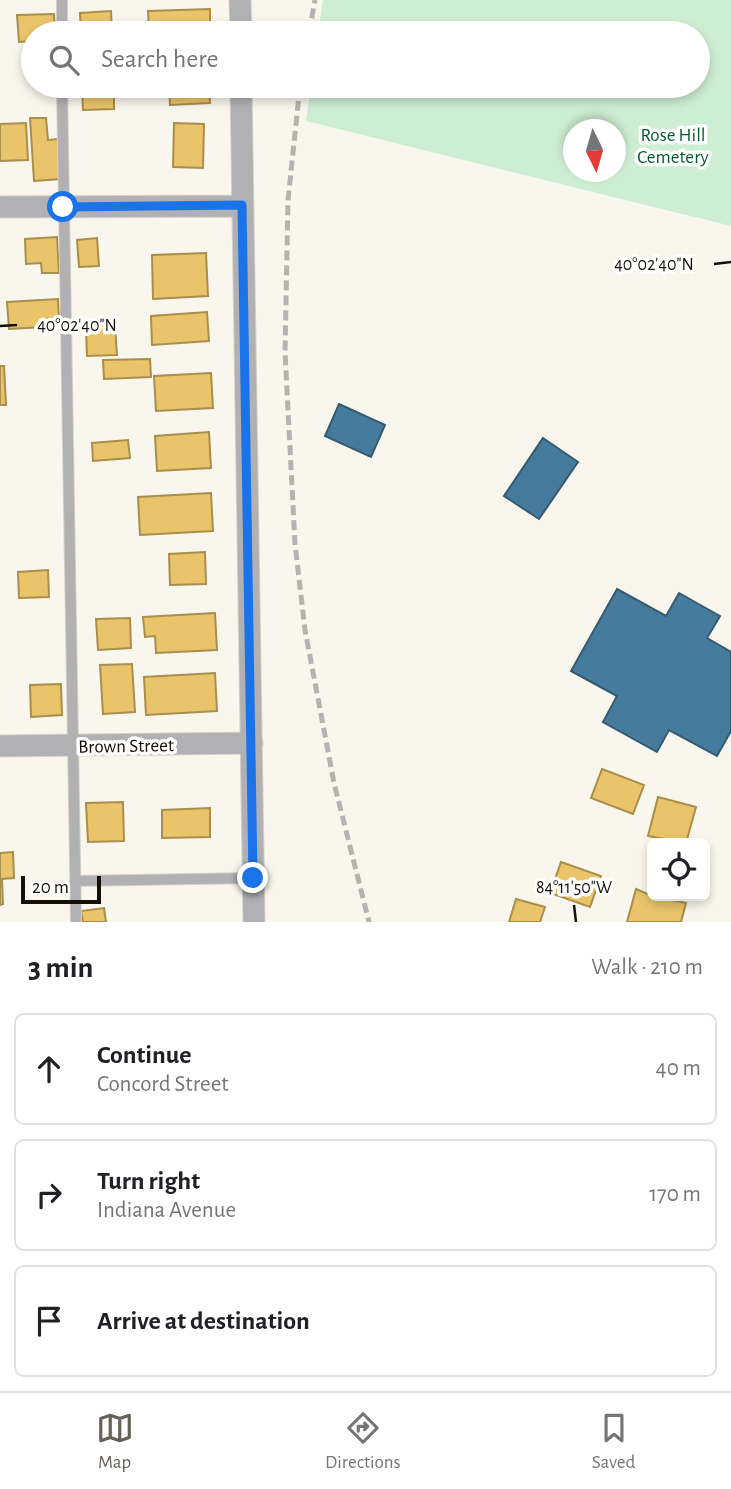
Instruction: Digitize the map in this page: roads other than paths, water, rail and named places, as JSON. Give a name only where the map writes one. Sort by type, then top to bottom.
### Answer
[{"type":"street","points":[[240,0],[241,21]]},
{"type":"street","points":[[241,98],[254,922]]},
{"type":"street","points":[[0,207],[242,205]]},
{"type":"street","name":"Brown Street","points":[[0,746],[252,743]]},
{"type":"lane","points":[[62,0],[62,21]]},
{"type":"lane","points":[[62,98],[76,922]]},
{"type":"lane","points":[[75,881],[253,878]]},
{"type":"railway","points":[[311,21],[315,0]]},
{"type":"railway","points":[[299,98],[288,200],[285,352],[295,544],[305,630],[334,783],[369,922]]},
{"type":"park label","name":"Rose Hill Cemetery","points":[[673,145]]}]
